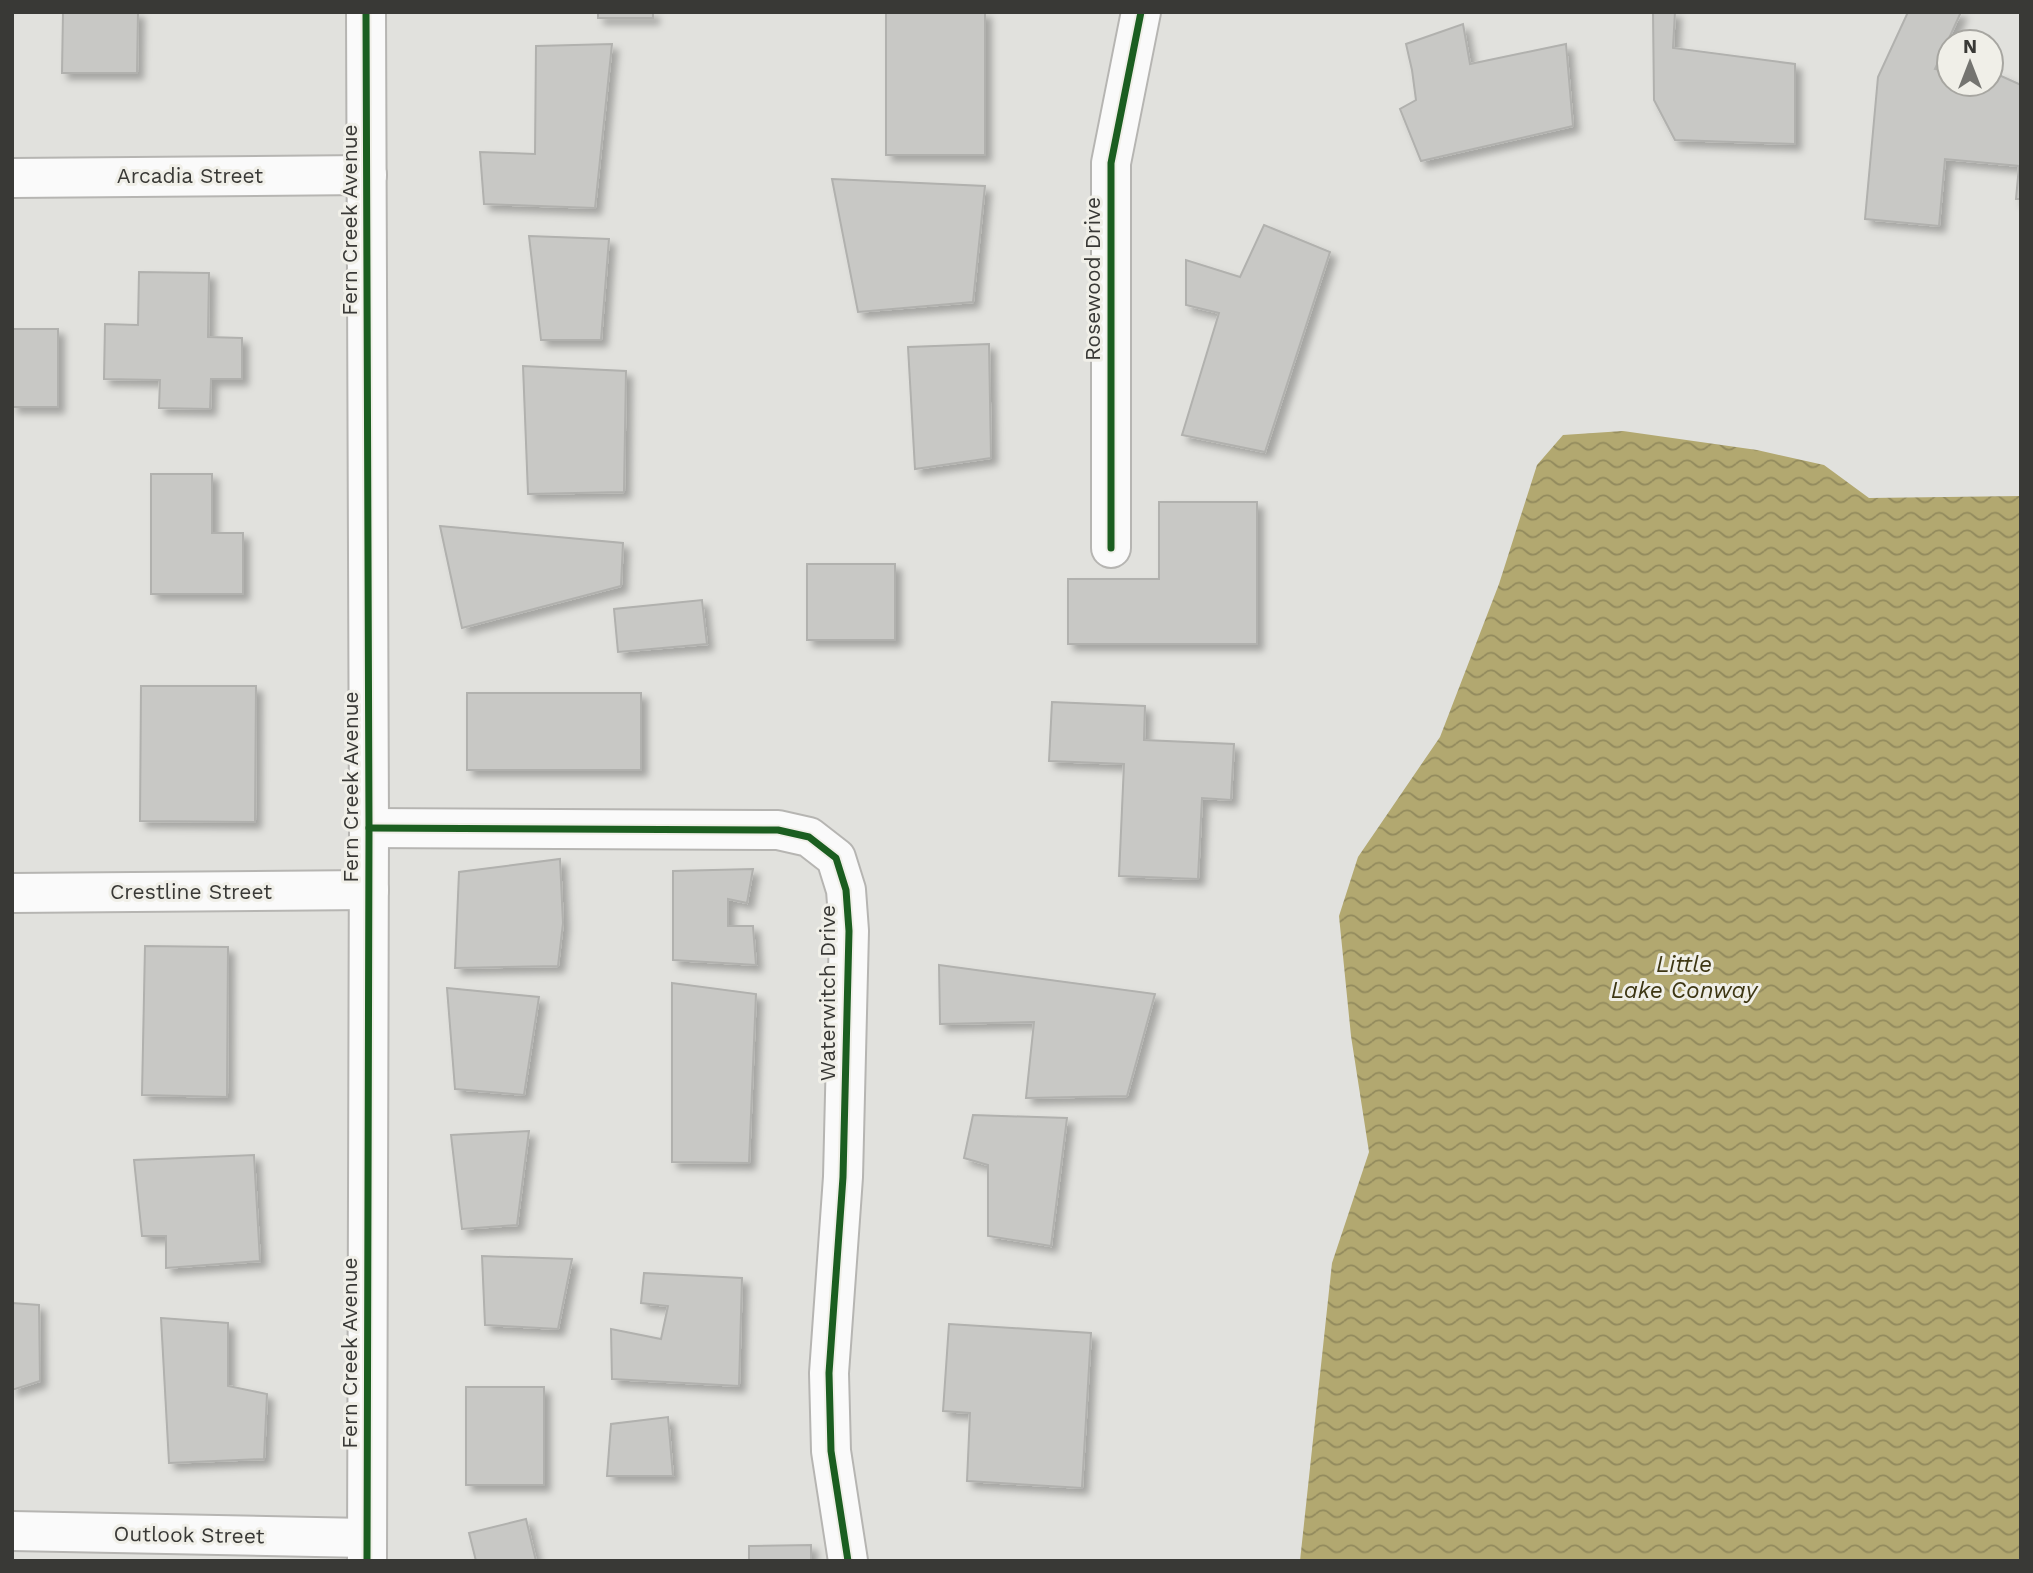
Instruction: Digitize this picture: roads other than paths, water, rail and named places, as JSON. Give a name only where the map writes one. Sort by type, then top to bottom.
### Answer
[{"type":"street","name":"Fern Creek Avenue","points":[[366,12],[369,828],[366,1549]]},
{"type":"street","name":"Rosewood Drive","points":[[1111,548],[1111,163],[1141,12]]},
{"type":"street","name":"Arcadia Street","points":[[12,178],[367,175]]},
{"type":"street","name":"Waterwitch Drive","points":[[369,828],[778,830],[809,837],[836,858],[846,890],[849,931],[843,1177],[829,1373],[831,1451],[848,1561]]},
{"type":"street","name":"Crestline Street","points":[[12,893],[369,890]]},
{"type":"street","name":"Outlook Street","points":[[12,1531],[366,1549]]},
{"type":"water","name":"Little Lake Conway","points":[[1623,431],[1757,450],[1824,465],[1869,498],[2021,496],[2021,1561],[1300,1561],[1332,1263],[1369,1152],[1351,1036],[1339,916],[1358,857],[1440,737],[1499,584],[1537,465],[1563,435]]}]
